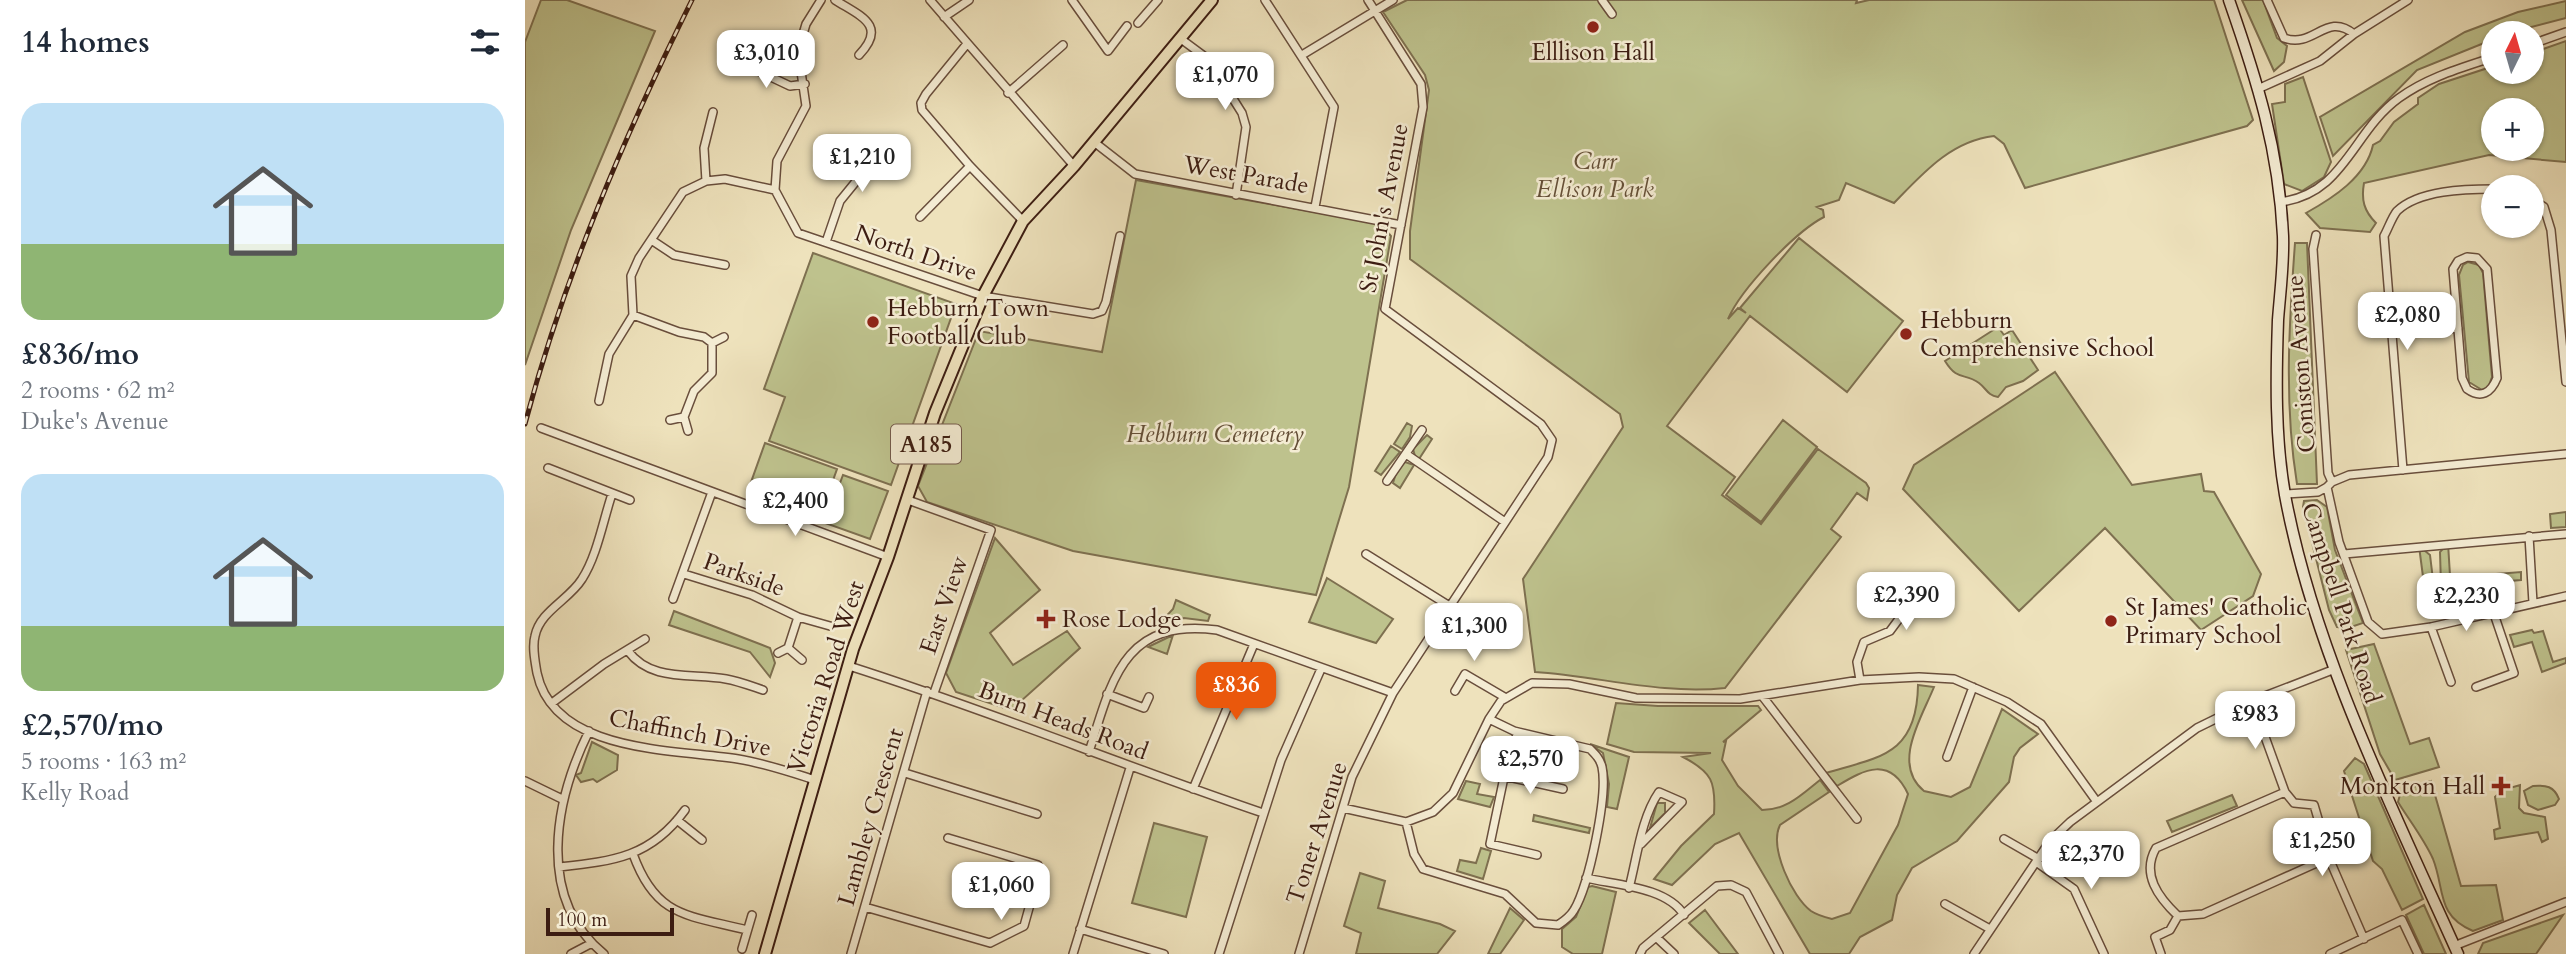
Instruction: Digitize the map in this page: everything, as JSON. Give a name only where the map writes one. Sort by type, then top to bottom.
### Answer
[{"type":"main road","name":"Victoria Road West","points":[[765,954],[849,666],[908,500],[935,413],[983,296],[1023,221],[1074,166],[1212,0]]},
{"type":"street","points":[[599,401],[608,354],[633,315],[631,276],[684,191],[706,181],[725,179],[775,190],[777,161],[806,106],[799,51],[806,24],[821,0]]},
{"type":"street","points":[[835,0],[867,20],[872,30],[871,43],[859,55]]},
{"type":"street","points":[[930,0],[966,45],[1074,166]]},
{"type":"street","points":[[944,17],[969,0]]},
{"type":"street","points":[[1072,0],[1108,51],[1127,26]]},
{"type":"street","points":[[1138,23],[1157,0]]},
{"type":"street","points":[[1265,0],[1333,107],[1315,207]]},
{"type":"street","name":"St John's Avenue","points":[[1368,0],[1421,84],[1423,107],[1385,309],[1541,424],[1552,440]]},
{"type":"street","points":[[1301,55],[1393,0]]},
{"type":"street","points":[[1602,0],[1612,14]]},
{"type":"street","name":"Campbell Park Road","points":[[2229,0],[2260,88],[2280,202],[2283,239],[2277,373],[2285,494],[2335,669],[2393,812],[2456,950]]},
{"type":"street","points":[[2267,0],[2284,38],[2293,41],[2304,39],[2336,24],[2354,34]]},
{"type":"street","points":[[2260,88],[2321,61],[2354,34],[2408,0]]},
{"type":"street","points":[[2545,39],[2566,32]]},
{"type":"street","points":[[1181,38],[1208,59],[1242,113],[1246,127],[1236,195]]},
{"type":"street","points":[[966,45],[921,103],[922,110],[969,166],[1023,221]]},
{"type":"street","points":[[1008,93],[1063,45]]},
{"type":"street","points":[[734,60],[790,86],[805,84]]},
{"type":"street","points":[[2280,202],[2304,199],[2323,187],[2397,100],[2431,78],[2481,61]]},
{"type":"street","points":[[706,181],[704,148],[713,112]]},
{"type":"street","name":"West Parade","points":[[1094,142],[1135,174],[1401,225]]},
{"type":"street","points":[[826,242],[840,201],[862,174],[859,145]]},
{"type":"street","points":[[920,217],[969,166]]},
{"type":"street","name":"North Drive","points":[[775,190],[798,233],[983,296],[1093,314],[1102,311],[1120,236]]},
{"type":"street","points":[[2403,470],[2384,236],[2397,212],[2420,199],[2447,192],[2481,190]]},
{"type":"street","points":[[2544,207],[2551,230],[2566,382]]},
{"type":"street","name":"Coniston Avenue","points":[[2316,235],[2312,249],[2329,485],[2344,554],[2372,627],[2382,634],[2431,627]]},
{"type":"street","points":[[653,241],[674,255],[725,265]]},
{"type":"street","points":[[2477,258],[2487,269],[2497,379],[2488,393],[2473,393],[2464,383],[2458,328],[2453,269],[2458,261],[2477,258]]},
{"type":"street","points":[[633,315],[678,332],[704,337],[712,343]]},
{"type":"street","points":[[2391,333],[2458,328]]},
{"type":"street","points":[[712,343],[724,337]]},
{"type":"street","points":[[688,431],[684,417],[694,391],[712,373],[712,343]]},
{"type":"street","points":[[670,420],[684,417]]},
{"type":"street","points":[[541,428],[888,557]]},
{"type":"street","points":[[1387,481],[1422,430]]},
{"type":"street","name":"Toner Avenue","points":[[1299,954],[1352,777],[1393,693],[1548,457],[1552,440]]},
{"type":"street","points":[[1406,454],[1505,522]]},
{"type":"street","points":[[2285,494],[2318,492],[2343,476],[2566,454]]},
{"type":"street","points":[[548,468],[631,500]]},
{"type":"street","points":[[673,599],[712,492]]},
{"type":"street","name":"Chaffinch Drive","points":[[612,494],[582,579],[539,623],[534,638],[539,683],[552,703],[564,716],[589,732],[628,745],[741,759],[815,780]]},
{"type":"street","name":"East View","points":[[908,500],[991,530],[930,692]]},
{"type":"street","points":[[2344,554],[2566,534]]},
{"type":"street","points":[[2529,536],[2533,603]]},
{"type":"street","points":[[1366,554],[1451,607]]},
{"type":"street","name":"Parkside","points":[[684,574],[752,595],[798,617],[830,626]]},
{"type":"street","points":[[1901,592],[1924,608]]},
{"type":"street","points":[[2451,682],[2431,627],[2565,597]]},
{"type":"street","points":[[1860,680],[1857,662],[1864,642],[1890,631],[1913,600]]},
{"type":"street","points":[[2476,687],[2514,673],[2493,611]]},
{"type":"street","points":[[778,653],[788,648],[798,617]]},
{"type":"street","points":[[1089,752],[1107,694],[1126,657],[1154,635],[1192,627],[1217,630],[1321,670],[1393,693]]},
{"type":"street","points":[[552,703],[604,664],[645,639]]},
{"type":"street","points":[[1193,789],[1254,644]]},
{"type":"street","points":[[788,648],[803,660]]},
{"type":"street","points":[[628,651],[637,663],[656,672],[728,679],[763,690]]},
{"type":"street","name":"Burn Heads Road","points":[[849,666],[930,692],[1130,768],[1263,813]]},
{"type":"street","points":[[1973,954],[2050,841],[2097,802],[2197,728],[2252,701],[2335,669]]},
{"type":"street","points":[[1219,954],[1281,760],[1321,670]]},
{"type":"street","points":[[1455,691],[1465,674],[1506,698]]},
{"type":"street","points":[[1343,808],[1406,822],[1433,812],[1453,793],[1489,719],[1506,698],[1532,683],[1550,682],[1636,698],[1763,697],[1860,680],[1919,677],[1954,679],[2007,702],[2041,724],[2097,802]]},
{"type":"street","points":[[1947,757],[1973,687]]},
{"type":"street","name":"Lambley Crescent","points":[[851,954],[930,692]]},
{"type":"street","points":[[1107,694],[1144,708],[1149,698]]},
{"type":"street","points":[[1763,697],[1857,820]]},
{"type":"street","points":[[2252,701],[2285,792],[2294,803],[2314,805],[2330,857],[2364,939]]},
{"type":"street","points":[[1406,822],[1413,854],[1423,869],[1505,894],[1536,923],[1558,925],[1568,918],[1575,909],[1586,878],[1603,793],[1602,767],[1598,757],[1590,749],[1518,732],[1489,719]]},
{"type":"street","points":[[589,732],[571,769],[562,799],[559,867],[568,905],[592,943],[604,954]]},
{"type":"street","points":[[1518,732],[1504,776],[1490,844],[1537,855]]},
{"type":"street","points":[[1073,954],[1130,768]]},
{"type":"street","points":[[905,774],[1037,814]]},
{"type":"street","points":[[1504,776],[1563,789]]},
{"type":"street","points":[[525,781],[562,799]]},
{"type":"street","points":[[1629,888],[1650,810],[1659,792],[1682,802],[1641,844]]},
{"type":"street","points":[[2285,792],[2156,848],[2148,862],[2150,876],[2165,904],[2178,916],[2203,914],[2330,857]]},
{"type":"street","points":[[559,867],[595,863],[633,854],[655,841],[685,810]]},
{"type":"street","points":[[677,820],[702,840]]},
{"type":"street","points":[[865,907],[990,943],[1024,926],[1039,872],[1038,865],[948,838]]},
{"type":"street","points":[[2004,839],[2074,889],[2104,954]]},
{"type":"street","points":[[633,854],[654,897],[672,909],[747,930]]},
{"type":"street","points":[[1586,878],[1665,897],[1677,904],[1684,915]]},
{"type":"street","points":[[1640,954],[1643,948],[1717,886],[1731,886],[1746,892],[1779,954]]},
{"type":"street","points":[[2456,950],[2566,902]]},
{"type":"street","points":[[1945,904],[1990,929]]},
{"type":"street","points":[[742,950],[752,915]]},
{"type":"street","points":[[2161,954],[2155,937],[2170,930],[2178,916]]},
{"type":"street","points":[[2333,953],[2402,920],[2418,954]]},
{"type":"street","points":[[1080,929],[1164,954]]},
{"type":"street","points":[[1656,937],[1674,954]]},
{"type":"street","points":[[571,954],[592,943]]},
{"type":"green space","points":[[541,0],[567,0],[655,31],[571,230],[525,365],[525,42]]},
{"type":"green space","name":"Carr Ellison Park","points":[[1407,0],[1857,0],[1856,3],[1869,0],[2214,0],[2253,120],[2247,126],[2025,188],[2004,144],[1994,136],[1964,144],[1951,151],[1927,170],[1894,203],[1846,183],[1839,200],[1817,207],[1823,210],[1824,217],[1784,248],[1756,277],[1728,319],[1738,308],[1746,313],[1740,308],[1799,238],[1903,321],[1847,392],[1750,316],[1667,426],[1735,477],[1722,495],[1761,524],[1818,449],[1866,483],[1869,488],[1867,500],[1857,493],[1831,529],[1841,537],[1725,688],[1654,687],[1535,672],[1523,579],[1623,427],[1620,414],[1410,259],[1410,231],[1429,90],[1425,75],[1383,12]]},
{"type":"green space","points":[[2242,0],[2263,0],[2277,38],[2287,46],[2284,62],[2274,71]]},
{"type":"green space","points":[[2566,1],[2566,18],[2545,23],[2545,21],[2494,21],[2518,12]]},
{"type":"green space","points":[[2481,26],[2481,44],[2417,70],[2333,156],[2320,117],[2465,32]]},
{"type":"green space","points":[[2566,41],[2566,162],[2544,160],[2544,98],[2481,98],[2481,157],[2364,183],[2364,205],[2376,223],[2370,232],[2320,228],[2306,213],[2327,201],[2356,177],[2373,145],[2380,141],[2394,122],[2418,104],[2418,98],[2439,84],[2481,70],[2481,84],[2545,84],[2545,48]]},
{"type":"green space","points":[[2303,77],[2331,162],[2324,177],[2302,191],[2284,184],[2272,104],[2285,102],[2285,84]]},
{"type":"green space","name":"Hebburn Cemetery","points":[[1136,180],[1381,224],[1391,236],[1349,487],[1316,595],[1073,551],[927,502],[918,486],[979,331],[1102,352]]},
{"type":"green space","points":[[2295,243],[2307,243],[2317,484],[2297,484],[2290,424],[2289,364]]},
{"type":"green space","points":[[813,253],[956,304],[891,485],[769,441],[785,397],[764,389]]},
{"type":"green space","points":[[2468,262],[2479,265],[2483,273],[2492,377],[2488,388],[2482,390],[2469,382],[2459,275],[2463,265]]},
{"type":"green space","points":[[1998,327],[2004,335],[2012,330],[2038,370],[2023,381],[2006,387],[1998,397],[1974,380],[1954,372],[1945,361]]},
{"type":"green space","points":[[2055,372],[2132,485],[2201,474],[2204,491],[2214,492],[2261,574],[2253,596],[2201,630],[2105,528],[2019,611],[1903,489],[1914,465]]},
{"type":"green space","points":[[1783,420],[1817,447],[1761,522],[1726,495]]},
{"type":"green space","points":[[1407,423],[1412,426],[1410,437],[1402,449],[1394,444]]},
{"type":"green space","points":[[1427,435],[1432,439],[1419,459],[1413,449]]},
{"type":"green space","points":[[765,443],[837,469],[822,511],[750,485]]},
{"type":"green space","points":[[1391,446],[1400,452],[1381,475],[1375,471]]},
{"type":"green space","points":[[1405,462],[1414,465],[1400,488],[1393,483],[1397,470]]},
{"type":"green space","points":[[843,475],[888,491],[870,539],[825,523]]},
{"type":"green space","points":[[2317,500],[2327,507],[2335,550],[2363,623],[2348,628],[2337,627],[2329,610],[2303,507],[2304,501]]},
{"type":"green space","points":[[2566,512],[2566,527],[2551,528],[2550,514]]},
{"type":"green space","points":[[995,538],[1040,590],[990,633],[1013,665],[1067,631],[1080,648],[1011,710],[956,692],[946,673]]},
{"type":"green space","points":[[2448,543],[2451,592],[2425,592],[2419,546],[2430,555],[2434,588],[2441,586],[2440,552]]},
{"type":"green space","points":[[2521,572],[2521,580],[2485,583],[2484,575]]},
{"type":"green space","points":[[1327,578],[1393,619],[1376,643],[1309,622]]},
{"type":"green space","points":[[1176,600],[1210,615],[1208,621],[1184,618],[1158,625],[1173,609]]},
{"type":"green space","points":[[674,611],[770,648],[775,663],[770,677],[750,652],[669,625]]},
{"type":"green space","points":[[2532,630],[2534,633],[2543,631],[2553,662],[2566,658],[2566,663],[2542,672],[2532,642],[2514,647],[2510,635]]},
{"type":"green space","points":[[1173,635],[1167,654],[1148,647]]},
{"type":"green space","points":[[2374,644],[2410,744],[2429,738],[2439,767],[2395,780],[2380,754],[2346,650]]},
{"type":"green space","points":[[1918,685],[1934,687],[1917,726],[1909,754],[1914,780],[1924,791],[1951,797],[1970,787],[2002,709],[2038,734],[2020,748],[2014,757],[2009,782],[1957,841],[1912,868],[1897,895],[1892,920],[1860,937],[1849,954],[1810,954],[1739,833],[1715,844],[1672,885],[1654,879],[1681,846],[1714,814],[1714,794],[1710,779],[1700,768],[1683,757],[1711,753],[1634,752],[1607,744],[1616,703],[1658,706],[1758,706],[1761,710],[1723,742],[1726,741],[1722,760],[1738,786],[1762,810],[1786,804],[1820,780],[1829,792],[1780,825],[1777,834],[1784,871],[1797,895],[1811,911],[1832,919],[1850,913],[1898,825],[1908,794],[1901,782],[1885,770],[1867,771],[1837,786],[1826,773],[1879,757],[1903,739],[1911,726],[1916,708]]},
{"type":"green space","points":[[592,742],[618,755],[617,770],[597,782],[593,779],[581,782],[576,775],[581,773]]},
{"type":"green space","points":[[1590,744],[1629,757],[1617,809],[1607,807],[1609,784],[1603,753]]},
{"type":"green space","points":[[2355,758],[2364,764],[2423,899],[2402,910],[2382,869],[2373,861],[2344,771]]},
{"type":"green space","points":[[1466,781],[1480,784],[1477,794],[1494,797],[1490,807],[1458,799]]},
{"type":"green space","points":[[2431,781],[2461,886],[2496,885],[2503,920],[2473,931],[2461,925],[2447,910],[2433,859],[2398,802],[2401,791]]},
{"type":"green space","points":[[2520,785],[2519,808],[2524,813],[2545,817],[2548,839],[2542,842],[2538,832],[2495,839],[2494,830],[2500,828],[2495,797],[2503,790]]},
{"type":"green space","points":[[2533,786],[2552,789],[2559,799],[2555,805],[2538,810],[2528,805],[2524,791]]},
{"type":"green space","points":[[2232,795],[2237,806],[2172,832],[2167,821]]},
{"type":"green space","points":[[1657,803],[1665,803],[1665,813],[1650,828]]},
{"type":"green space","points":[[1534,815],[1590,828],[1589,833],[1533,821]]},
{"type":"green space","points":[[1154,823],[1207,837],[1186,917],[1132,903]]},
{"type":"green space","points":[[1481,848],[1491,851],[1483,879],[1457,871],[1460,860],[1476,863]]},
{"type":"green space","points":[[1360,873],[1385,881],[1378,908],[1440,924],[1455,931],[1437,954],[1356,954],[1361,933],[1344,926]]},
{"type":"green space","points":[[1588,887],[1616,892],[1602,954],[1573,954],[1562,947],[1562,929],[1576,917]]},
{"type":"green space","points":[[2424,905],[2446,954],[2424,954],[2406,915]]},
{"type":"green space","points":[[1510,908],[1524,920],[1500,954],[1488,954]]},
{"type":"green space","points":[[1705,910],[1738,954],[1720,954],[1689,923]]},
{"type":"green space","points":[[2563,915],[2536,954],[2478,954],[2483,943]]},
{"type":"railway","points":[[525,424],[577,261],[620,155],[692,0]]},
{"type":"place","name":"Elllison Hall","points":[[1593,27]]},
{"type":"place","name":"Hebburn Town Football Club","points":[[873,322]]},
{"type":"place","name":"Hebburn Comprehensive School","points":[[1906,334]]},
{"type":"place","name":"Rose Lodge","points":[[1046,619]]},
{"type":"place","name":"St James' Catholic Primary School","points":[[2111,621]]},
{"type":"place","name":"Monkton Hall","points":[[2501,786]]}]
